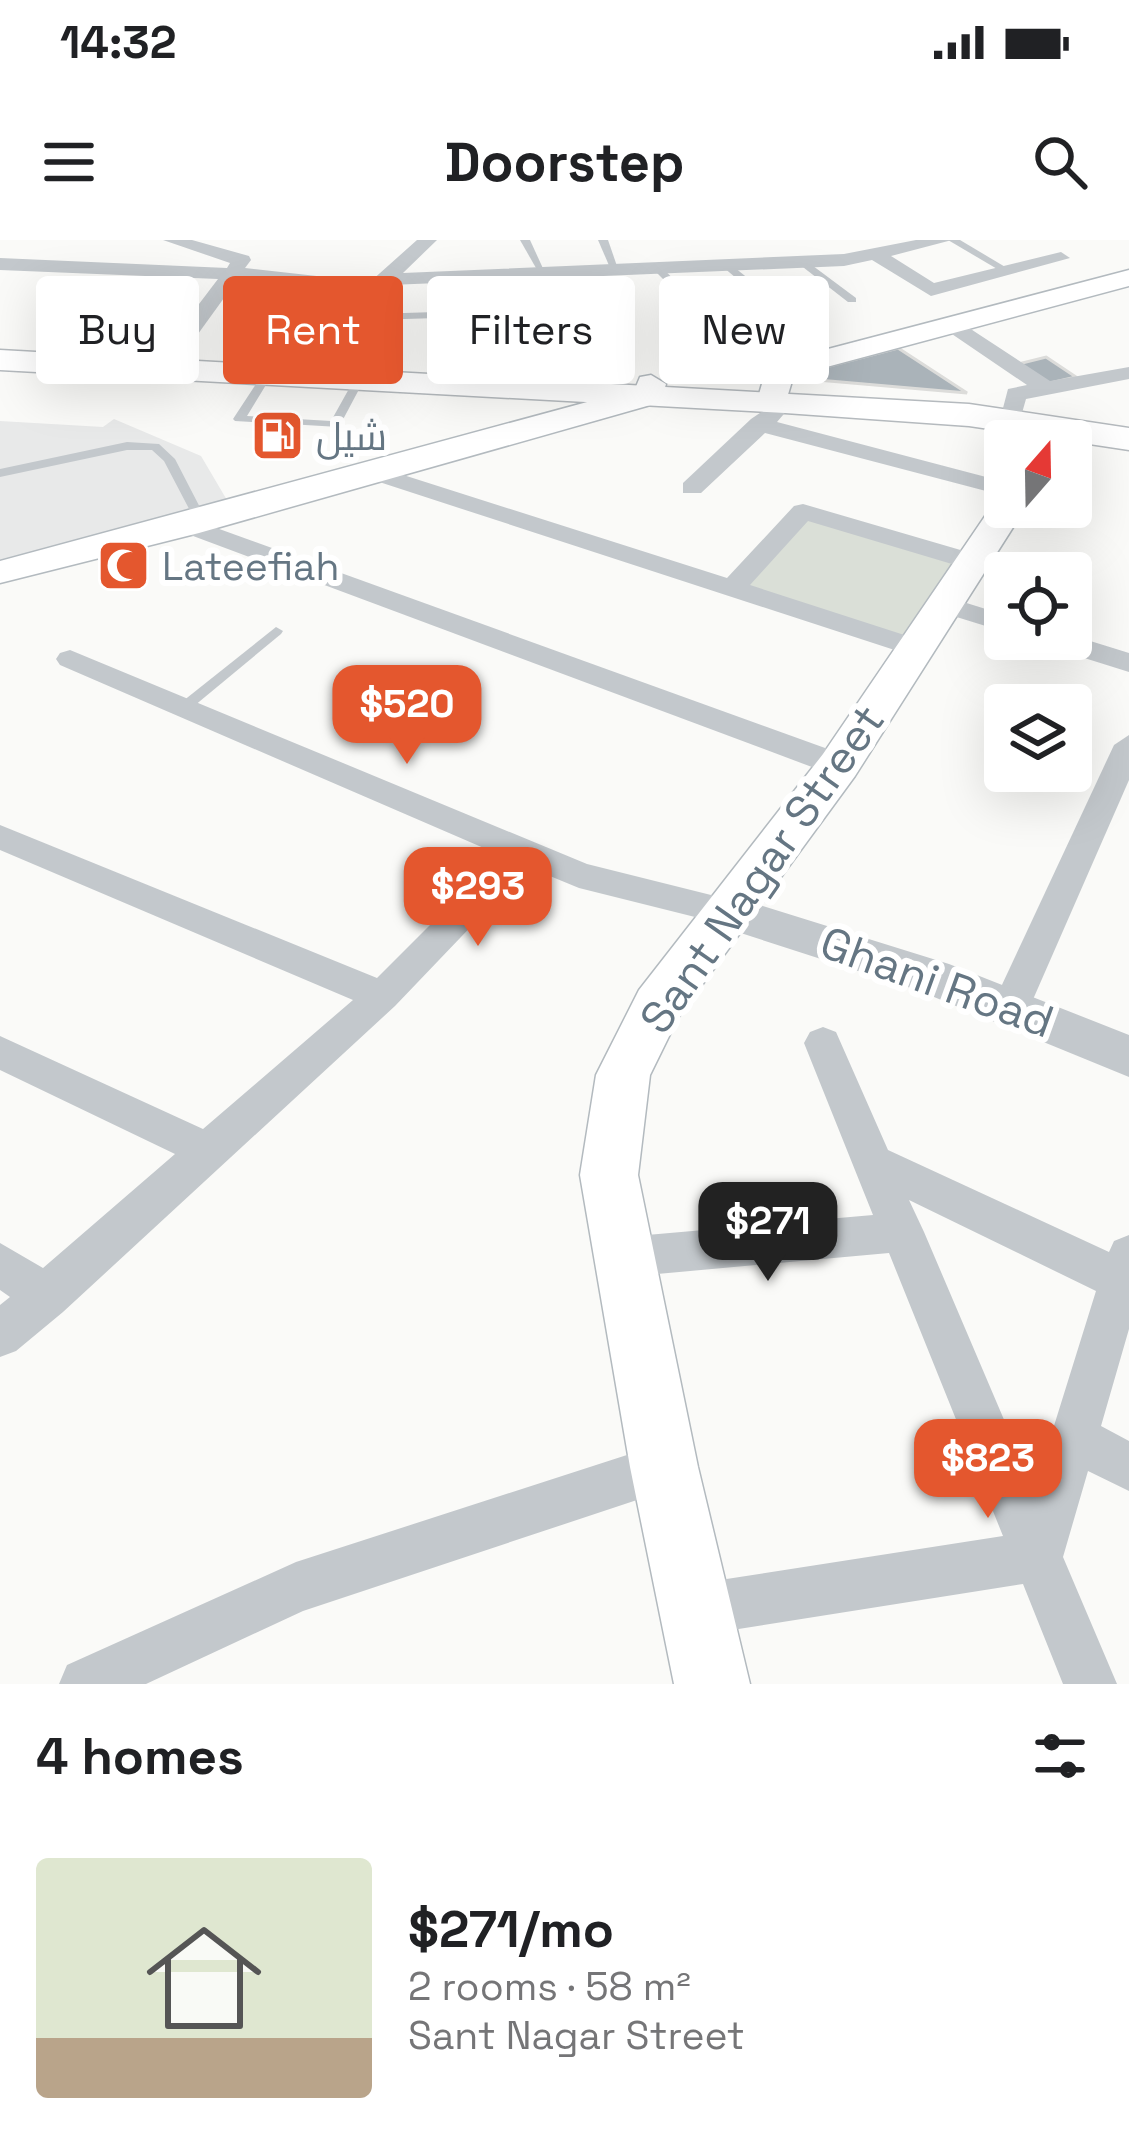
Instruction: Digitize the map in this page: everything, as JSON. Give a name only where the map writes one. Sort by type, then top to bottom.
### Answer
[{"type":"main road","points":[[772,404],[778,376],[797,366],[1129,278]]},
{"type":"main road","points":[[0,347],[36,349]]},
{"type":"main road","points":[[0,360],[223,368]]},
{"type":"main road","points":[[403,376],[651,389],[772,404],[992,420]]},
{"type":"main road","points":[[403,381],[651,389]]},
{"type":"main road","points":[[0,572],[194,523],[651,389]]},
{"type":"main road","points":[[772,404],[1028,397],[1129,426]]},
{"type":"main road","points":[[1092,437],[1129,439]]},
{"type":"main road","name":"Sant Nagar Street","points":[[712,1684],[664,1467],[609,1175],[623,1075],[658,1005],[839,765],[994,528]]},
{"type":"street","points":[[172,240],[242,260],[199,319]]},
{"type":"street","points":[[745,240],[767,263]]},
{"type":"street","points":[[469,276],[802,262],[943,240]]},
{"type":"street","points":[[389,276],[422,241]]},
{"type":"street","points":[[878,248],[931,290],[1061,258]]},
{"type":"street","points":[[0,264],[275,276]]},
{"type":"street","points":[[953,326],[1028,397],[1129,373]]},
{"type":"street","points":[[692,488],[772,404],[984,481]]},
{"type":"street","points":[[372,472],[916,648]]},
{"type":"street","points":[[733,589],[803,511],[972,562]]},
{"type":"street","points":[[194,523],[839,765]]},
{"type":"street","points":[[944,604],[984,616]]},
{"type":"street","points":[[1092,651],[1129,663]]},
{"type":"street","name":"Ghani Road","points":[[70,659],[579,875],[817,937],[1012,1004],[1129,1058]]},
{"type":"street","points":[[1012,1004],[1129,745]]},
{"type":"street","points":[[0,837],[382,996]]},
{"type":"street","points":[[0,1335],[382,996],[523,852]]},
{"type":"street","points":[[823,1043],[1090,1684]]},
{"type":"street","points":[[0,1052],[209,1151]]},
{"type":"street","points":[[874,1163],[1126,1273],[1037,1556]]},
{"type":"street","points":[[624,1258],[903,1232]]},
{"type":"street","points":[[0,1264],[46,1297]]},
{"type":"street","points":[[1074,1438],[1129,1467]]},
{"type":"street","points":[[86,1684],[296,1588],[664,1467]]},
{"type":"street","points":[[694,1610],[1037,1556]]},
{"type":"lane","points":[[525,240],[543,273]]},
{"type":"lane","points":[[603,240],[616,270]]},
{"type":"lane","points":[[953,240],[1007,271]]},
{"type":"lane","points":[[802,262],[852,300]]},
{"type":"lane","points":[[726,265],[739,276]]},
{"type":"lane","points":[[657,268],[665,276]]},
{"type":"lane","points":[[570,272],[572,276]]},
{"type":"lane","points":[[269,384],[239,418],[335,425],[357,384]]},
{"type":"lane","points":[[0,473],[127,446],[155,446],[169,459],[194,523]]},
{"type":"lane","points":[[183,708],[276,632]]},
{"type":"shaded area","points":[[114,419],[201,456],[234,512],[0,571],[0,421],[103,427]]},
{"type":"shaded area","points":[[803,511],[972,562],[916,648],[733,589]]},
{"type":"building","points":[[898,348],[967,393],[829,381],[829,366]]},
{"type":"building","points":[[1046,357],[1076,377],[1046,384],[1018,364]]},
{"type":"place","name":"شیل","points":[[277,436]]},
{"type":"place","name":"Lateefiah","points":[[123,566]]}]
